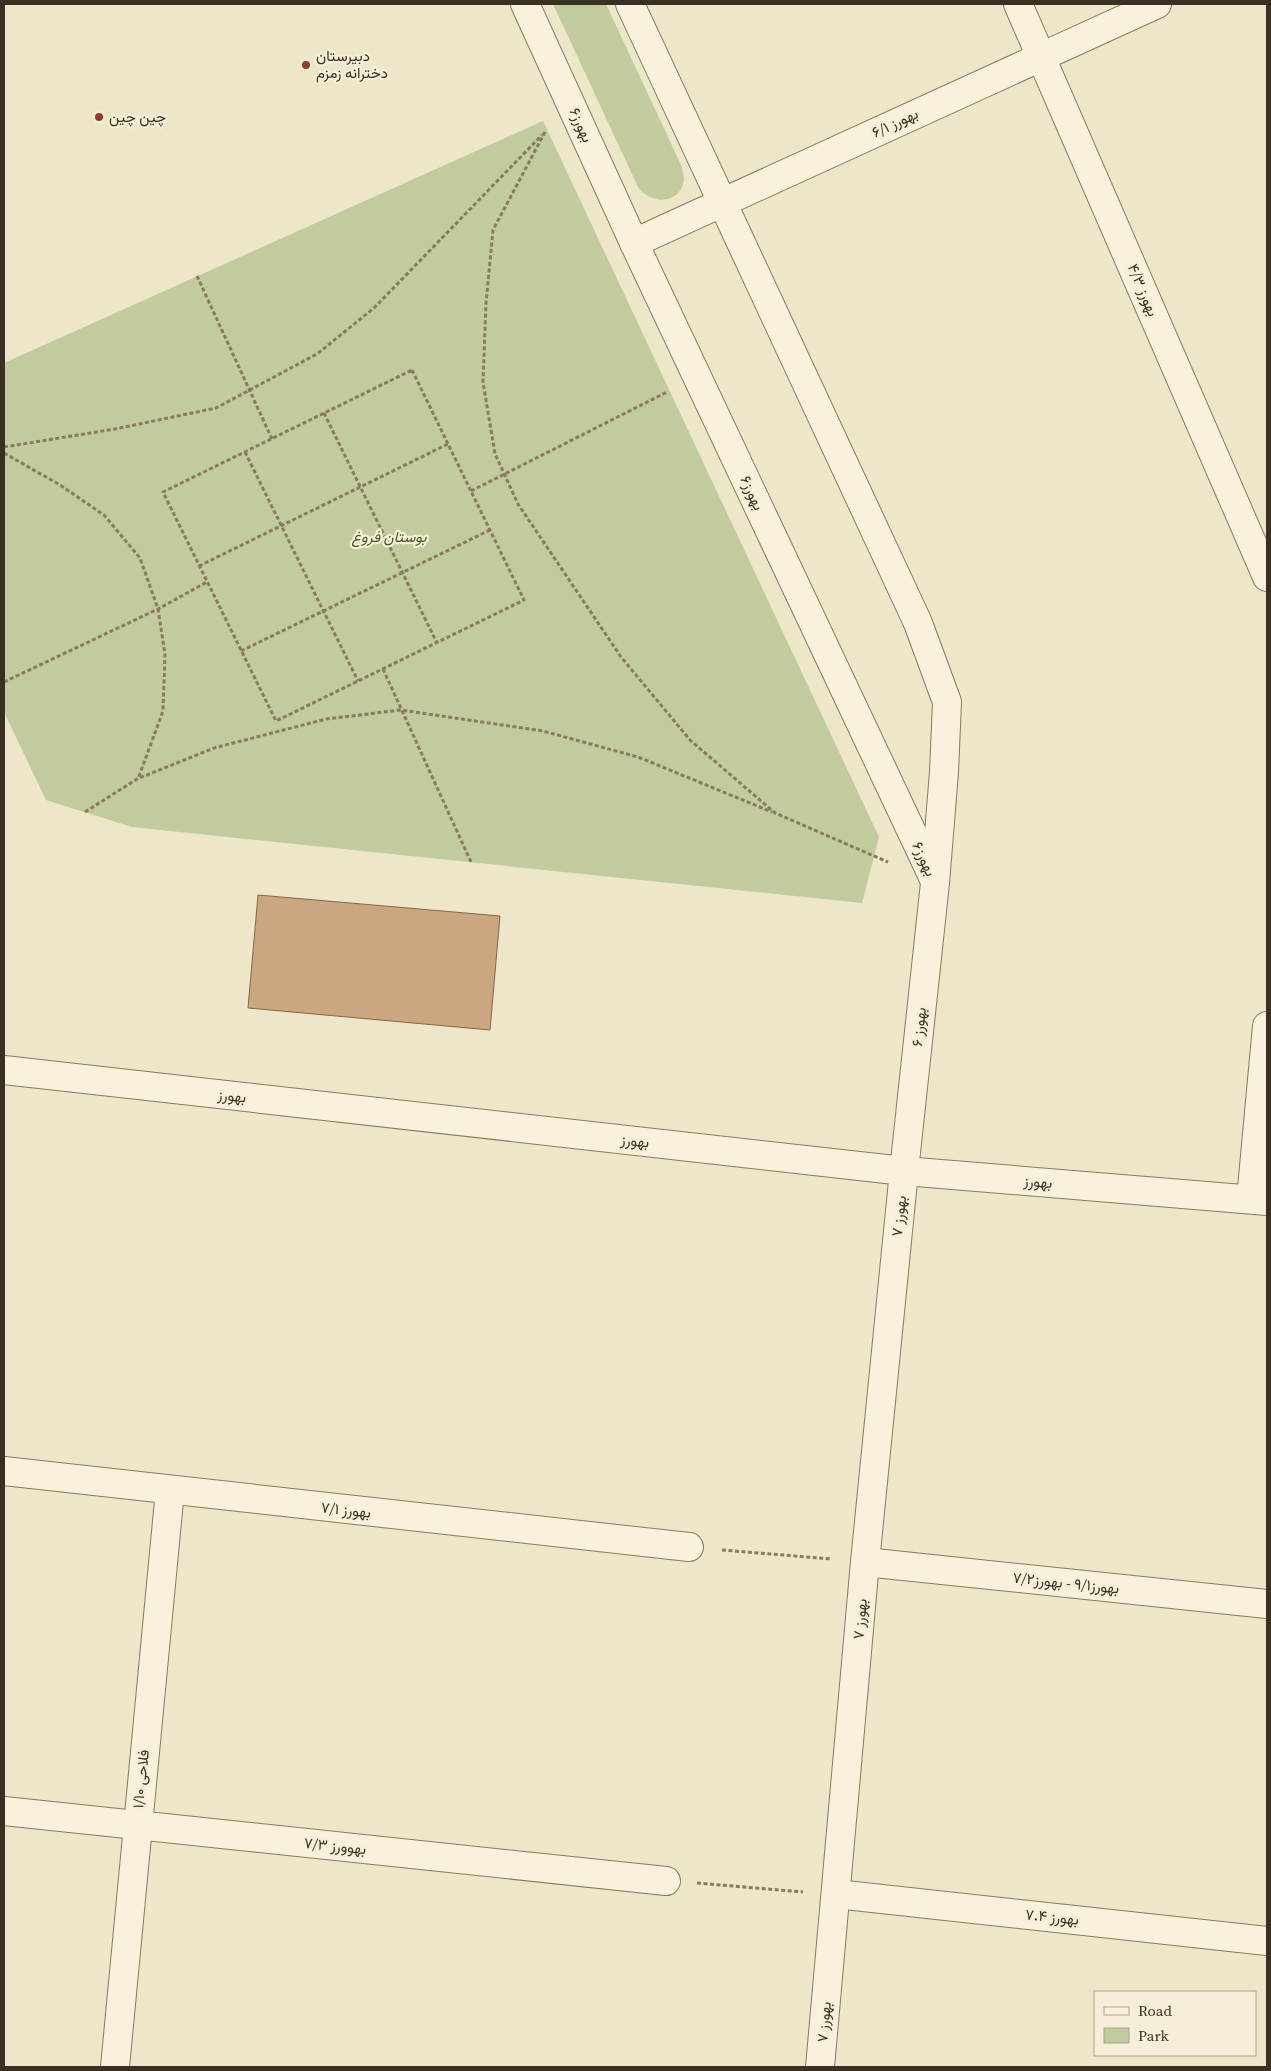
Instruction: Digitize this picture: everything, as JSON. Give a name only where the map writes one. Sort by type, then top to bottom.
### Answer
[{"type":"street","name":"بهورز۶","points":[[525,4],[634,243],[935,882]]},
{"type":"street","name":"بهورز۶","points":[[630,4],[721,204],[918,623],[947,702],[944,772],[935,882]]},
{"type":"street","name":"بهورز ۴/۳","points":[[1018,4],[1267,577]]},
{"type":"street","name":"بهورز ۶/۱","points":[[634,243],[1157,4]]},
{"type":"street","name":"بهورز ۶","points":[[904,1171],[935,882]]},
{"type":"street","points":[[1259,1200],[1267,1026]]},
{"type":"street","name":"بهورز","points":[[4,1070],[904,1171],[1259,1200]]},
{"type":"street","name":"بهورز ۷","points":[[820,2067],[865,1562],[904,1171]]},
{"type":"street","name":"بهورز ۷/۱","points":[[4,1471],[689,1547]]},
{"type":"street","name":"فلاحی ۱/۱۰","points":[[115,2067],[170,1490]]},
{"type":"street","name":"بهورز۹/۱ - بهورز۷/۲","points":[[865,1562],[1267,1604]]},
{"type":"street","name":"بهوورز ۷/۳","points":[[4,1811],[666,1881]]},
{"type":"street","name":"بهورز ۷.۴","points":[[836,1894],[1267,1941]]},
{"type":"path","points":[[4,447],[115,429],[216,408],[317,354],[374,308],[545,132],[493,230],[486,302],[482,382],[495,454],[518,504],[621,657],[690,740],[775,813]]},
{"type":"path","points":[[197,276],[272,439]]},
{"type":"path","points":[[412,370],[524,600],[276,721],[163,492],[324,413],[412,370]]},
{"type":"path","points":[[471,491],[697,377]]},
{"type":"path","points":[[324,413],[437,643]]},
{"type":"path","points":[[199,566],[448,444]]},
{"type":"path","points":[[245,452],[358,681]]},
{"type":"path","points":[[4,454],[60,485],[104,514],[140,558],[158,608],[164,654],[163,711],[137,779]]},
{"type":"path","points":[[242,651],[490,530]]},
{"type":"path","points":[[4,682],[158,608],[207,582]]},
{"type":"path","points":[[383,669],[471,862]]},
{"type":"path","points":[[85,812],[137,779],[214,748],[326,719],[402,710],[543,731],[638,757],[775,813],[935,882]]},
{"type":"path","points":[[689,1547],[865,1562]]},
{"type":"path","points":[[666,1881],[836,1894]]},
{"type":"green space","points":[[553,4],[606,4],[682,167],[684,179],[682,188],[672,198],[665,200],[650,197],[638,187]]},
{"type":"green space","name":"بوستان فروغ","points":[[543,121],[879,837],[862,903],[132,827],[46,800],[4,712],[4,363]]},
{"type":"building","points":[[258,895],[500,916],[490,1030],[248,1008]]},
{"type":"place","name":"دبیرستان دخترانه زمزم","points":[[306,65]]},
{"type":"place","name":"چین چین","points":[[99,117]]}]
